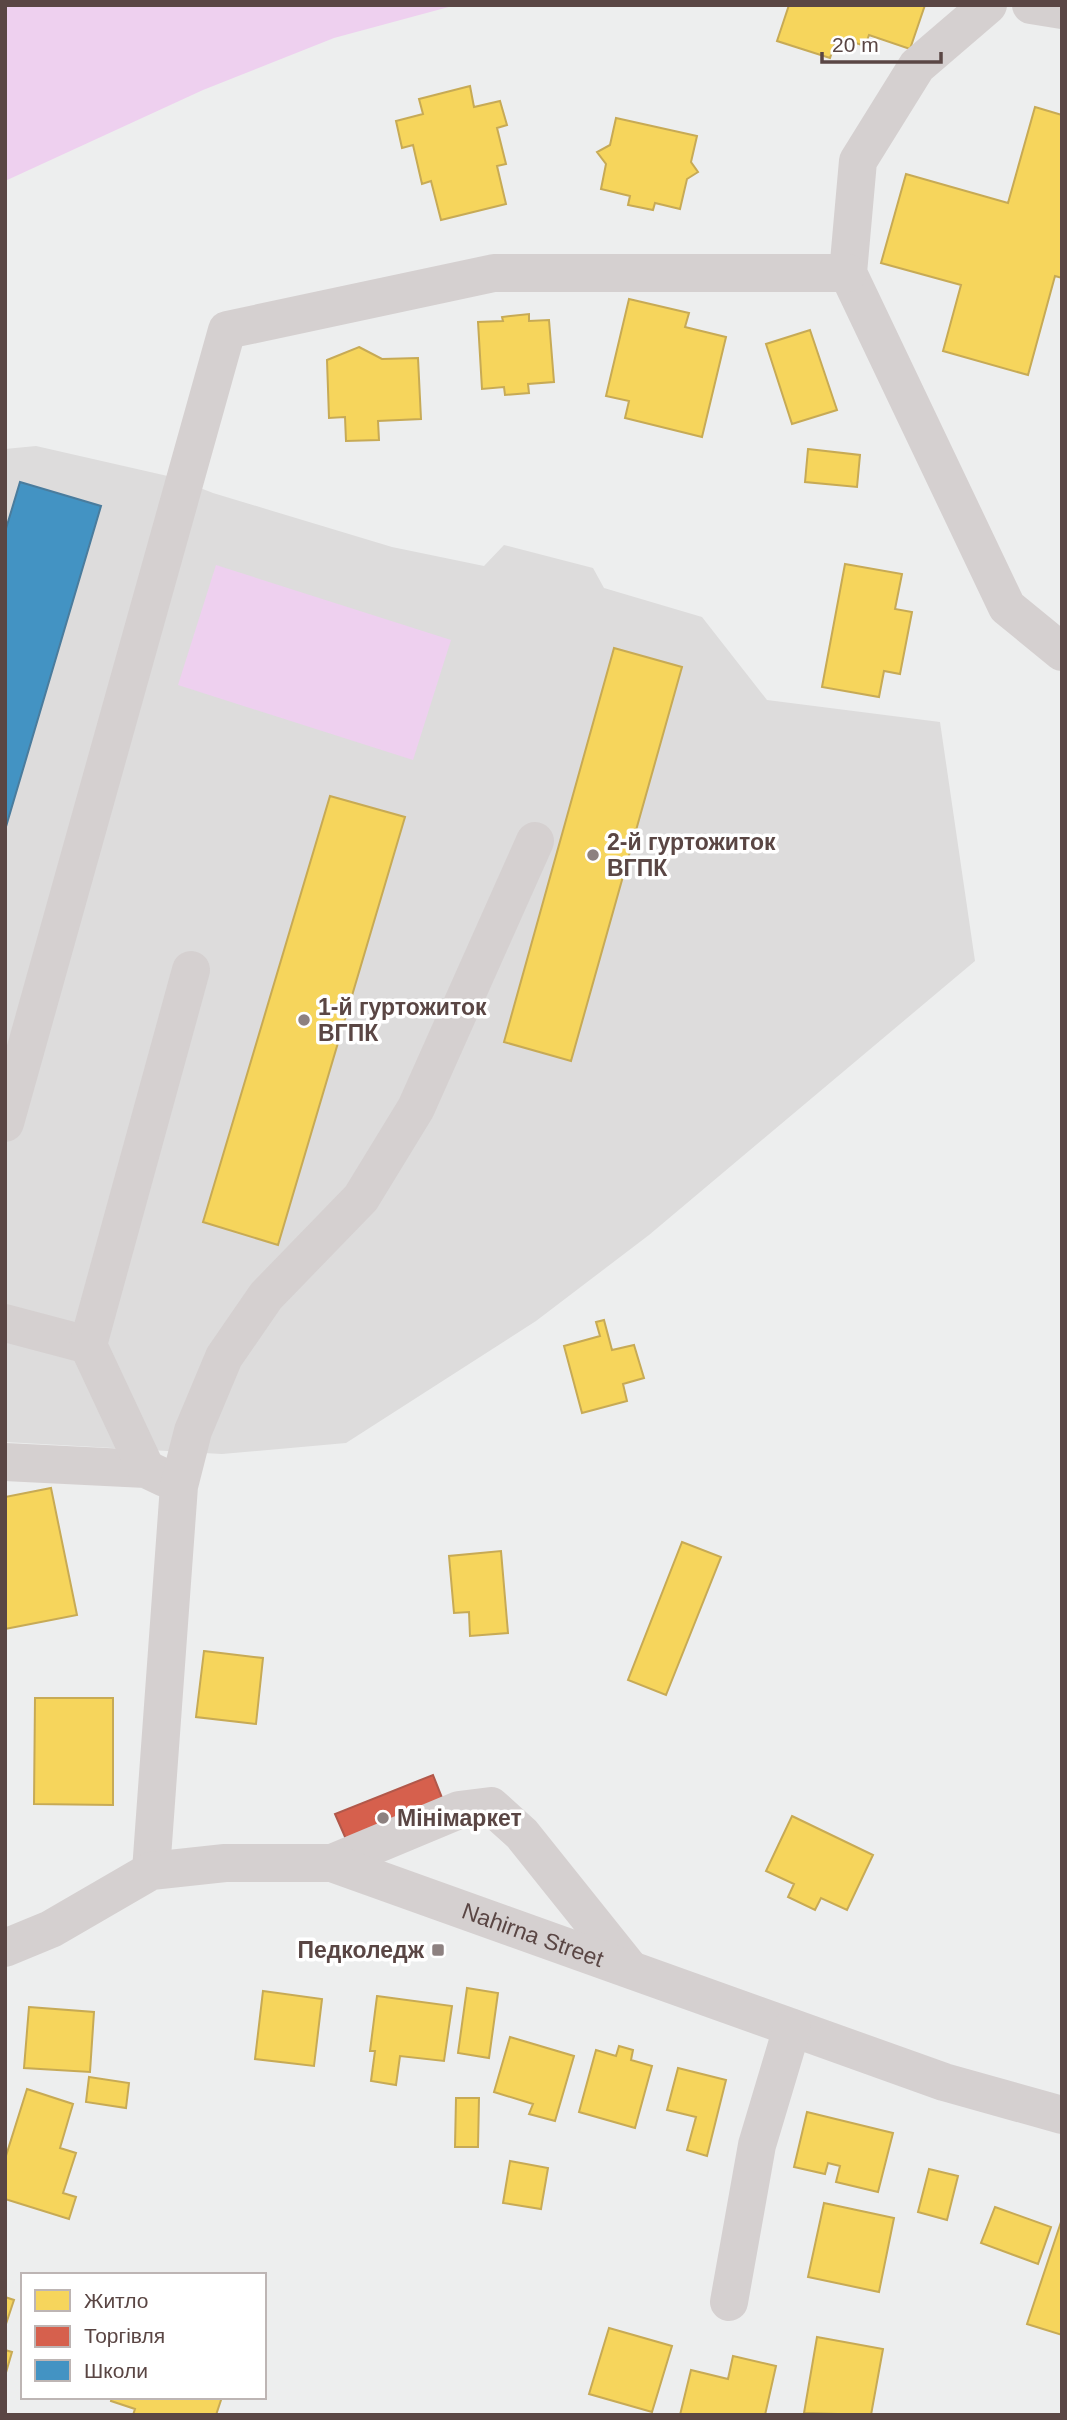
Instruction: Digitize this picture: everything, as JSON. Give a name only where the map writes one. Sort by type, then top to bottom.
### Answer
[{"type":"street","points":[[988,5],[918,66],[858,161],[848,273],[1007,607],[1062,652]]},
{"type":"street","points":[[1031,5],[1062,10]]},
{"type":"street","points":[[5,1122],[227,330],[494,273],[848,273]]},
{"type":"street","points":[[163,1477],[193,1431],[224,1357],[266,1297],[361,1198],[416,1108],[535,841]]},
{"type":"street","points":[[151,1871],[163,1477],[88,1345],[191,970]]},
{"type":"street","points":[[5,1323],[88,1345]]},
{"type":"street","points":[[5,1462],[163,1477]]},
{"type":"street","points":[[332,1863],[460,1810],[491,1806],[522,1834],[630,1969]]},
{"type":"street","name":"Nahirna Street","points":[[5,1948],[51,1929],[151,1871],[225,1863],[332,1863],[944,2082],[1062,2115]]},
{"type":"street","points":[[729,2302],[757,2145],[792,2028]]},
{"type":"shaded area","points":[[5,5],[456,5],[334,38],[203,90],[5,181]]},
{"type":"shaded area","points":[[36,446],[172,477],[213,493],[392,547],[484,566],[504,545],[593,568],[604,588],[702,617],[767,700],[940,722],[975,961],[649,1235],[536,1321],[346,1443],[222,1454],[5,1442],[5,449]]},
{"type":"shaded area","points":[[216,565],[451,640],[413,760],[178,685]]},
{"type":"building: Житло","points":[[789,5],[925,5],[910,49],[869,35],[865,46],[837,37],[830,58],[777,41]]},
{"type":"building: Житло","points":[[470,86],[474,107],[500,101],[507,125],[497,128],[506,164],[497,166],[506,204],[441,220],[431,181],[422,184],[413,145],[402,148],[396,121],[423,114],[419,99]]},
{"type":"building: Житло","points":[[1035,107],[1062,115],[1062,278],[1055,276],[1028,375],[943,351],[961,285],[881,263],[906,174],[1008,203]]},
{"type":"building: Житло","points":[[616,118],[697,136],[691,162],[698,172],[687,179],[680,209],[655,203],[653,210],[628,205],[630,196],[601,189],[606,164],[597,152],[610,145]]},
{"type":"building: Житло","points":[[629,299],[689,313],[685,327],[726,337],[702,437],[625,418],[629,401],[606,396]]},
{"type":"building: Житло","points":[[529,314],[529,321],[549,320],[554,382],[528,384],[529,393],[505,395],[504,387],[482,389],[478,322],[503,321],[502,317]]},
{"type":"building: Житло","points":[[810,330],[837,410],[792,424],[766,344]]},
{"type":"building: Житло","points":[[359,347],[382,359],[418,358],[421,419],[378,421],[379,440],[346,441],[345,417],[329,418],[327,360]]},
{"type":"building: Житло","points":[[808,449],[860,455],[857,487],[805,482]]},
{"type":"building: Житло","points":[[845,564],[902,574],[895,609],[912,612],[900,674],[884,671],[879,697],[822,687]]},
{"type":"building: Житло","name":"2-й гуртожиток ВГПК","points":[[614,648],[682,667],[571,1061],[504,1042]]},
{"type":"building: Житло","name":"1-й гуртожиток ВГПК","points":[[330,796],[405,817],[278,1245],[203,1222]]},
{"type":"building: Житло","points":[[604,1320],[612,1350],[634,1345],[644,1378],[623,1384],[627,1401],[582,1413],[564,1346],[600,1336],[596,1322]]},
{"type":"building: Житло","points":[[51,1488],[77,1615],[5,1629],[5,1497]]},
{"type":"building: Житло","points":[[682,1542],[721,1557],[666,1695],[628,1680]]},
{"type":"building: Житло","points":[[501,1551],[508,1633],[470,1636],[469,1612],[454,1613],[449,1556]]},
{"type":"building: Житло","points":[[204,1651],[263,1658],[256,1724],[196,1717]]},
{"type":"building: Житло","points":[[35,1698],[113,1698],[113,1805],[34,1804]]},
{"type":"building: Житло","points":[[792,1816],[873,1855],[847,1910],[821,1898],[815,1910],[788,1897],[794,1884],[766,1871]]},
{"type":"building: Житло","points":[[467,1988],[498,1993],[489,2058],[458,2053]]},
{"type":"building: Житло","points":[[263,1991],[322,1999],[314,2066],[255,2059]]},
{"type":"building: Житло","points":[[377,1996],[452,2006],[444,2061],[400,2056],[396,2085],[371,2081],[375,2051],[370,2051]]},
{"type":"building: Житло","points":[[29,2007],[94,2012],[90,2072],[24,2068]]},
{"type":"building: Житло","points":[[510,2037],[574,2056],[555,2121],[529,2114],[533,2104],[494,2092]]},
{"type":"building: Житло","points":[[619,2046],[633,2050],[631,2060],[652,2066],[635,2128],[579,2112],[596,2050],[616,2056]]},
{"type":"building: Житло","points":[[678,2068],[726,2080],[707,2156],[687,2150],[696,2117],[667,2110]]},
{"type":"building: Житло","points":[[89,2077],[129,2083],[126,2108],[86,2102]]},
{"type":"building: Житло","points":[[27,2089],[73,2104],[60,2148],[76,2153],[63,2193],[76,2197],[69,2219],[5,2199],[5,2159]]},
{"type":"building: Житло","points":[[456,2098],[479,2098],[478,2147],[455,2147]]},
{"type":"building: Житло","points":[[807,2112],[893,2133],[878,2192],[836,2182],[840,2166],[828,2163],[825,2174],[794,2167]]},
{"type":"building: Житло","points":[[510,2161],[548,2168],[541,2209],[503,2203]]},
{"type":"building: Житло","points":[[929,2169],[958,2176],[947,2220],[918,2212]]},
{"type":"building: Житло","points":[[824,2203],[894,2218],[879,2292],[808,2277]]},
{"type":"building: Житло","points":[[995,2207],[1051,2227],[1038,2264],[981,2243]]},
{"type":"building: Житло","points":[[1062,2219],[1062,2335],[1027,2324]]},
{"type":"building: Житло","points":[[5,2297],[14,2300],[5,2327]]},
{"type":"building: Житло","points":[[609,2328],[672,2346],[652,2412],[589,2394]]},
{"type":"building: Житло","points":[[817,2337],[883,2349],[871,2415],[804,2413]]},
{"type":"building: Житло","points":[[5,2350],[12,2352],[5,2376]]},
{"type":"building: Житло","points":[[733,2356],[776,2366],[765,2415],[680,2415],[691,2370],[728,2379]]},
{"type":"building: Житло","points":[[221,2399],[216,2415],[133,2415],[135,2409],[111,2401]]},
{"type":"building: Торгівля","points":[[433,1775],[446,1808],[349,1846],[335,1814]]},
{"type":"building: Школи","points":[[20,482],[101,506],[5,830],[5,532]]},
{"type":"place","name":"2-й гуртожиток ВГПК","points":[[593,855]]},
{"type":"place","name":"1-й гуртожиток ВГПК","points":[[304,1020]]},
{"type":"place","name":"Мінімаркет","points":[[383,1818]]},
{"type":"place","name":"Педколедж","points":[[438,1950]]}]
